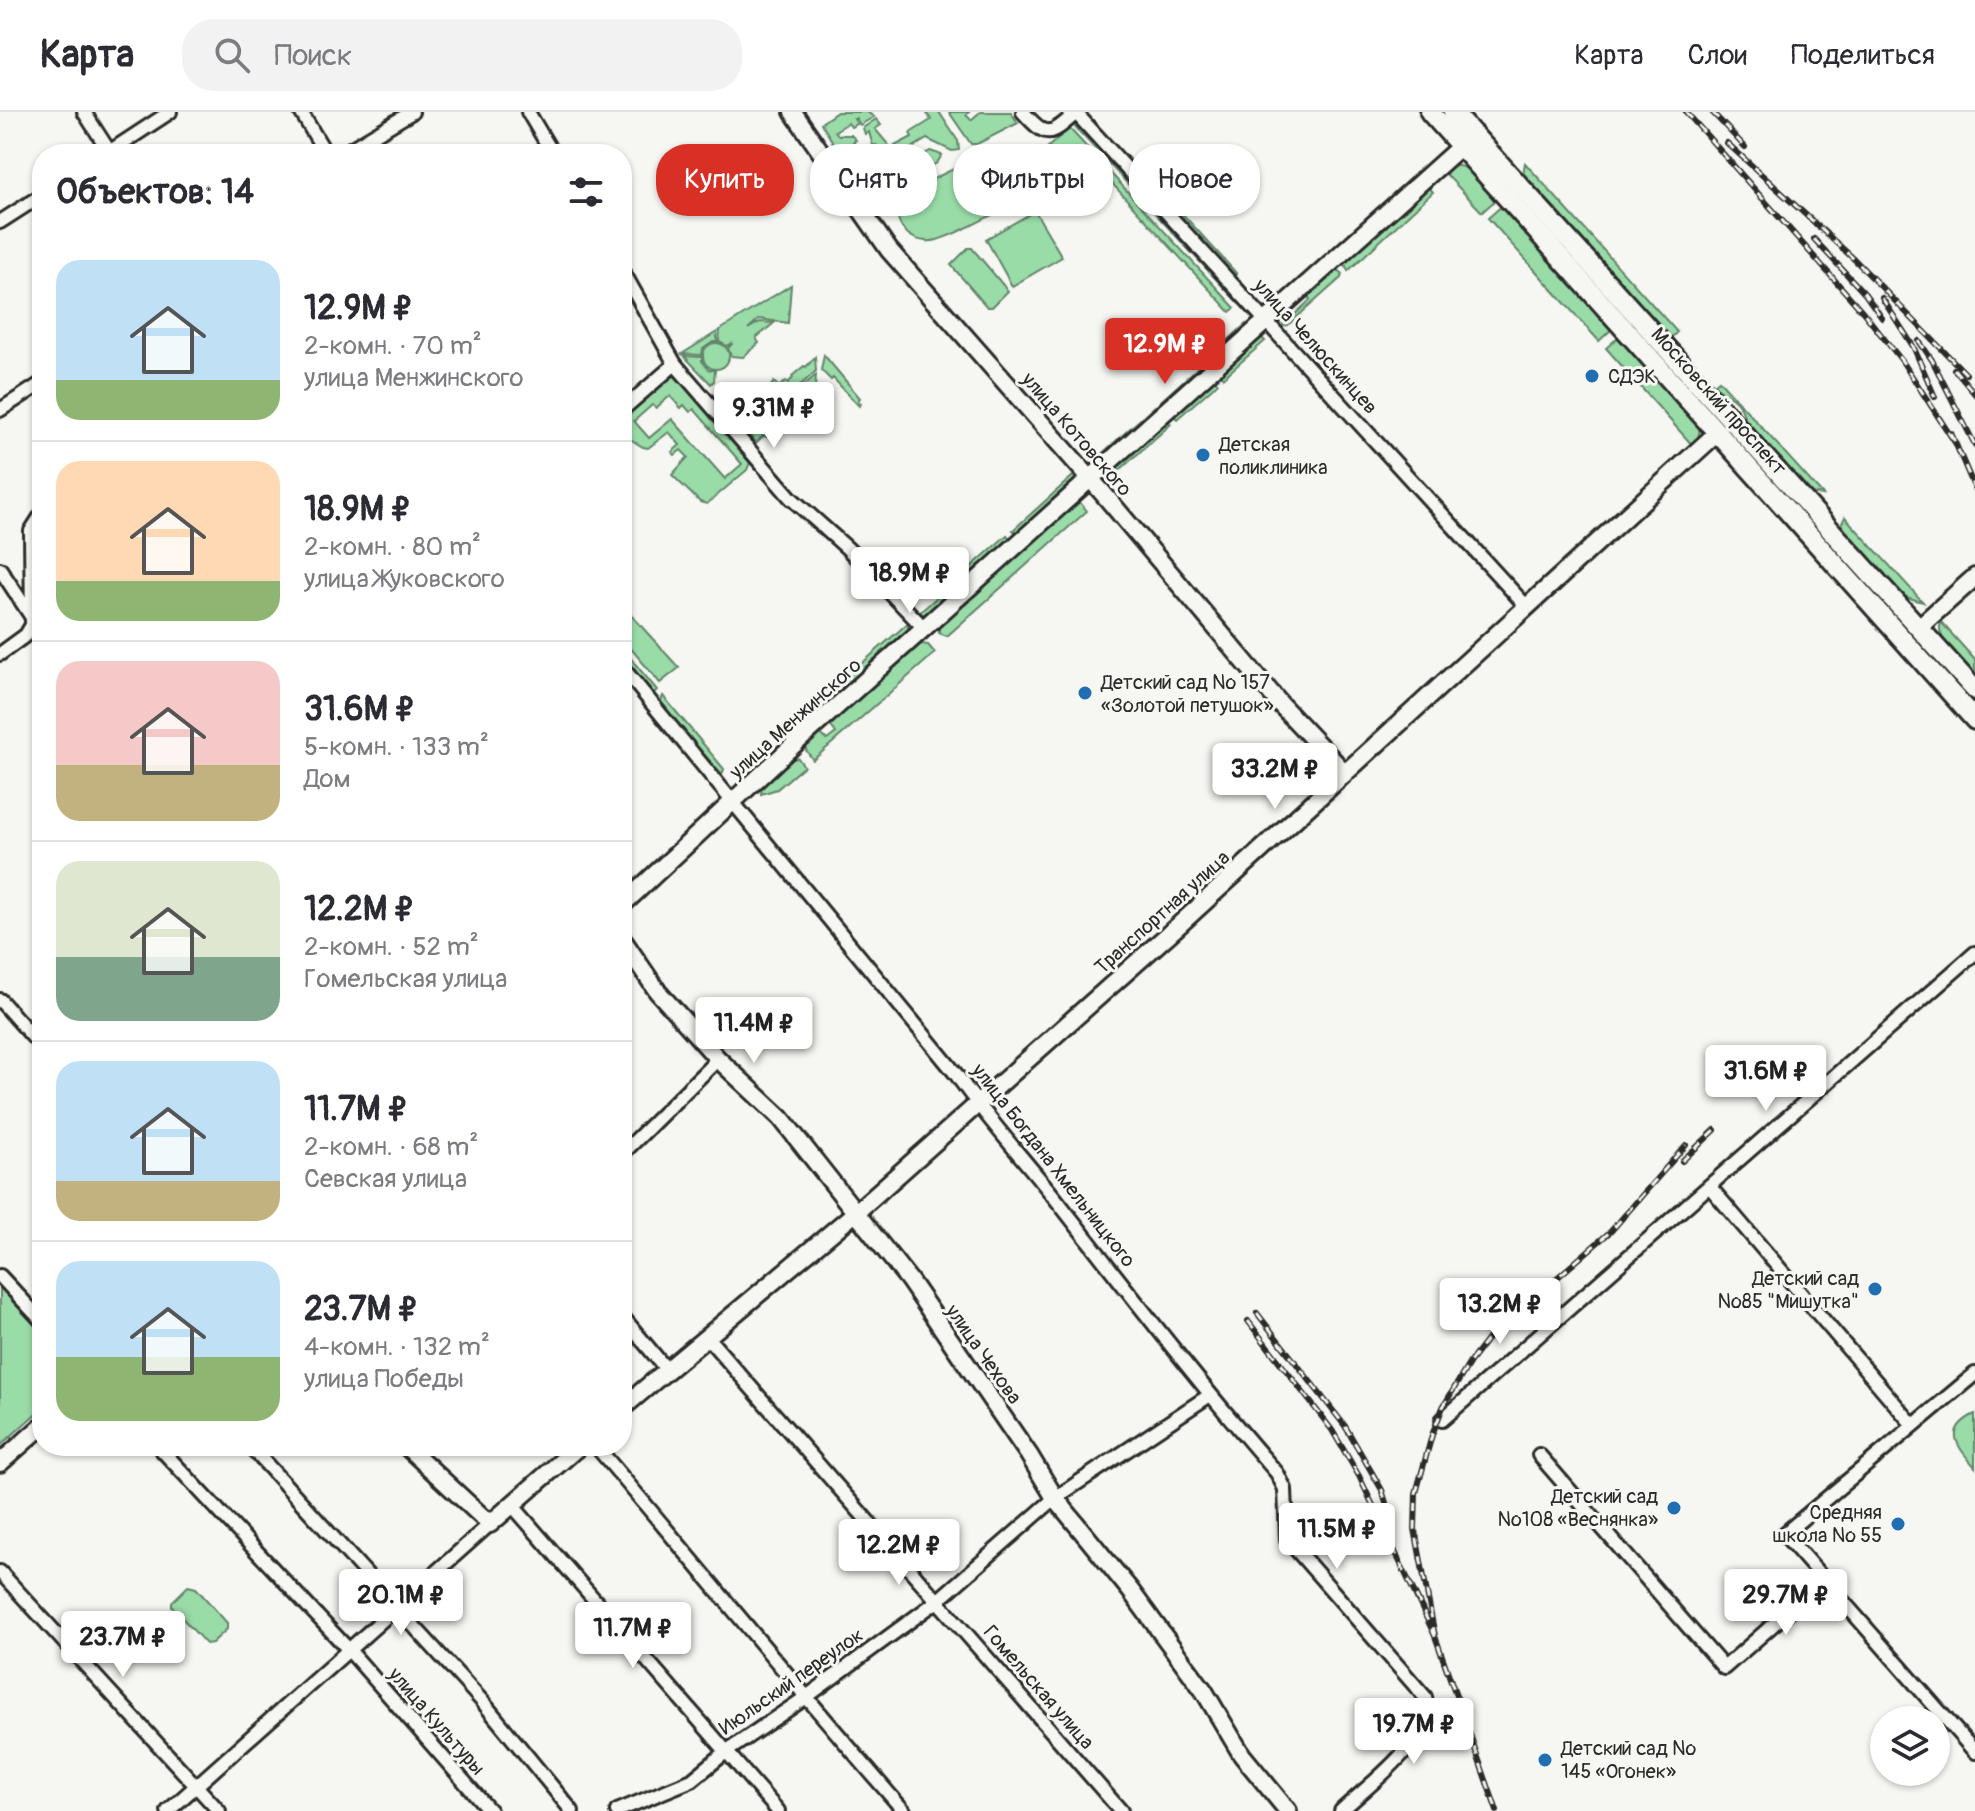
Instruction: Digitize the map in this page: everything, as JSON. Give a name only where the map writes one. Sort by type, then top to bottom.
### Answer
[{"type":"main road","name":"Московский проспект","points":[[1430,112],[1467,141],[1732,420],[1975,690]]},
{"type":"main road","name":"Московский проспект","points":[[1453,112],[1467,141],[1717,433],[1975,720]]},
{"type":"main road","points":[[1717,433],[1732,420]]},
{"type":"street","points":[[84,112],[104,144]]},
{"type":"street","points":[[122,144],[170,112]]},
{"type":"street","points":[[301,112],[320,144]]},
{"type":"street","points":[[359,144],[412,112]]},
{"type":"street","points":[[528,112],[547,144]]},
{"type":"street","name":"улица Котовского","points":[[793,112],[889,250],[1281,705],[1344,772]]},
{"type":"street","points":[[1023,112],[1047,133],[1053,132],[1076,112]]},
{"type":"street","name":"улица Челюскинцев","points":[[1076,112],[1526,606]]},
{"type":"street","name":"улица Менжинского","points":[[632,896],[733,801],[1467,141]]},
{"type":"street","points":[[0,222],[32,201]]},
{"type":"street","points":[[632,288],[675,364],[791,498],[847,548],[925,629]]},
{"type":"street","points":[[632,401],[675,364]]},
{"type":"street","points":[[1,406],[32,389]]},
{"type":"street","name":"Транспортная улица","points":[[632,1400],[855,1213],[1248,863],[1717,433]]},
{"type":"street","points":[[0,654],[26,635],[32,621],[32,529]]},
{"type":"street","points":[[0,569],[32,621]]},
{"type":"street","points":[[1918,628],[1975,577]]},
{"type":"street","name":"улица Богдана Хмельницкого","points":[[632,679],[947,1062],[976,1103],[1210,1395],[1277,1473],[1285,1489],[1287,1539],[1425,1697],[1428,1713],[1415,1739],[1341,1811]]},
{"type":"street","points":[[1442,1420],[1975,953]]},
{"type":"street","name":"улица Чехова","points":[[632,954],[658,992],[718,1059],[781,1118],[909,1280],[1055,1498],[1130,1590],[1204,1691],[1242,1755],[1288,1811]]},
{"type":"street","points":[[0,1000],[32,1036]]},
{"type":"street","points":[[632,1144],[718,1059]]},
{"type":"street","points":[[1710,1187],[1913,1425]]},
{"type":"street","points":[[0,1276],[32,1310]]},
{"type":"street","points":[[632,1328],[667,1370]]},
{"type":"street","name":"Гомельская улица","points":[[707,1337],[1121,1811]]},
{"type":"street","points":[[1975,1374],[1784,1534],[1975,1752]]},
{"type":"street","name":"Июльский переулок","points":[[617,1811],[692,1780],[727,1751],[936,1602],[1055,1498],[1210,1395]]},
{"type":"street","points":[[0,1463],[32,1435]]},
{"type":"street","points":[[1539,1455],[1724,1668],[1824,1580]]},
{"type":"street","name":"улица Культуры","points":[[167,1456],[349,1650],[490,1811]]},
{"type":"street","points":[[259,1456],[482,1701],[572,1811]]},
{"type":"street","points":[[417,1456],[490,1524]]},
{"type":"street","points":[[168,1811],[568,1456]]},
{"type":"street","points":[[604,1456],[805,1698],[904,1811]]},
{"type":"street","points":[[513,1506],[778,1811]]},
{"type":"street","points":[[0,1572],[219,1811]]},
{"type":"green space","points":[[837,112],[867,112],[874,117],[860,125],[856,118],[857,124],[851,127],[848,123],[835,131],[838,135],[851,135],[856,140],[855,144],[834,144],[821,123]]},
{"type":"green space","points":[[926,112],[939,112],[958,144],[953,144],[952,151],[927,139],[919,144],[899,144],[931,120]]},
{"type":"green space","points":[[949,112],[969,112],[966,115],[971,120],[980,112],[1011,112],[1018,123],[977,144],[971,144]]},
{"type":"green space","points":[[876,119],[881,125],[875,129],[888,144],[872,144],[869,132],[865,134],[863,128]]},
{"type":"green space","points":[[1075,124],[1094,144],[1091,144]]},
{"type":"green space","points":[[1069,128],[1084,144],[1051,144]]},
{"type":"green space","points":[[1525,163],[1677,332],[1671,338],[1523,174]]},
{"type":"green space","points":[[1113,164],[1129,181],[1129,185],[1113,168]]},
{"type":"green space","points":[[1454,165],[1471,169],[1498,198],[1482,212],[1443,171]]},
{"type":"green space","points":[[953,170],[953,216],[990,216],[937,240],[914,238],[898,220],[899,216],[937,216],[937,178]]},
{"type":"green space","points":[[1113,176],[1129,193],[1129,202],[1113,184]]},
{"type":"green space","points":[[1428,186],[1433,192],[1348,271],[1345,264],[1347,259]]},
{"type":"green space","points":[[1503,205],[1614,327],[1599,341],[1488,218]]},
{"type":"green space","points":[[1026,216],[1038,216],[1062,257],[1012,286],[986,239]]},
{"type":"green space","points":[[1142,216],[1150,216],[1235,308],[1230,312]]},
{"type":"green space","points":[[1157,216],[1162,216],[1243,301],[1239,304]]},
{"type":"green space","points":[[1180,216],[1184,216],[1237,274],[1234,277]]},
{"type":"green space","points":[[968,248],[972,248],[1008,291],[992,307],[987,307],[951,265]]},
{"type":"green space","points":[[1337,269],[1342,273],[1341,278],[1288,325],[1283,326],[1282,318],[1286,315],[1290,319],[1310,300],[1307,295]]},
{"type":"green space","points":[[791,285],[788,323],[759,319],[748,329],[760,322],[774,323],[756,338],[759,343],[743,357],[731,356],[728,348],[733,343],[727,346],[719,342],[720,330]]},
{"type":"green space","points":[[1246,324],[1250,328],[1164,405],[1161,401]]},
{"type":"green space","points":[[717,332],[717,342],[703,349],[702,355],[682,354]]},
{"type":"green space","points":[[1621,335],[1700,423],[1699,435],[1693,446],[1606,348]]},
{"type":"green space","points":[[1261,337],[1265,341],[1223,378],[1220,373]]},
{"type":"green space","points":[[716,343],[725,347],[729,356],[725,365],[716,369],[707,365],[703,356],[707,347]]},
{"type":"green space","points":[[824,355],[860,398],[859,406],[833,378],[831,380],[821,370]]},
{"type":"green space","points":[[684,356],[702,357],[709,370],[715,370],[714,381],[711,384]]},
{"type":"green space","points":[[815,357],[816,371],[786,398],[773,398],[758,411],[756,422],[737,419],[738,412],[752,404],[751,401],[762,391],[765,393],[774,382],[779,387],[786,381],[788,383]]},
{"type":"green space","points":[[816,375],[814,399],[789,398]]},
{"type":"green space","points":[[676,376],[751,460],[747,470],[707,504],[700,502],[672,475],[688,457],[681,450],[675,455],[672,452],[680,445],[669,432],[648,448],[632,440],[632,409],[669,378]],"holes":[[[670,396],[681,408],[684,405],[690,412],[694,409],[742,464],[725,479],[672,419],[649,438],[634,421],[652,405],[656,408]]]},
{"type":"green space","points":[[1214,378],[1218,383],[1177,419],[1173,415]]},
{"type":"green space","points":[[1719,380],[1823,495],[1810,493],[1745,420],[1737,402],[1713,385]]},
{"type":"green space","points":[[774,400],[785,401],[785,411],[771,423],[758,422],[760,412]]},
{"type":"green space","points":[[788,400],[815,403],[788,426],[775,424],[789,415]]},
{"type":"green space","points":[[1155,406],[1158,410],[1099,463],[1096,459]]},
{"type":"green space","points":[[1167,420],[1171,424],[1112,477],[1108,473]]},
{"type":"green space","points":[[738,422],[769,426],[768,437],[763,436],[756,443]]},
{"type":"green space","points":[[1073,476],[1078,482],[1018,535],[1013,530]]},
{"type":"green space","points":[[1079,501],[1087,511],[947,636],[939,633],[939,627]]},
{"type":"green space","points":[[1845,517],[1923,602],[1902,596],[1845,532],[1842,523]]},
{"type":"green space","points":[[1007,535],[1012,541],[930,614],[918,614]]},
{"type":"green space","points":[[632,616],[679,668],[660,683],[632,650]]},
{"type":"green space","points":[[1941,622],[1975,660],[1975,677],[1946,644],[1940,629]]},
{"type":"green space","points":[[908,623],[908,633],[786,740],[781,734]]},
{"type":"green space","points":[[921,644],[928,645],[935,653],[813,760],[805,745],[819,732],[827,740],[836,733],[829,724]]},
{"type":"green space","points":[[632,660],[657,690],[654,693],[647,690],[632,673]]},
{"type":"green space","points":[[663,696],[724,769],[722,775],[660,704]]},
{"type":"green space","points":[[798,758],[804,766],[777,789],[761,794],[762,785],[792,759]]},
{"type":"green space","points":[[0,1287],[32,1322],[32,1417],[0,1446]]},
{"type":"green space","points":[[1975,1414],[1975,1467],[1959,1446],[1956,1433],[1965,1420]]},
{"type":"green space","points":[[188,1586],[196,1588],[227,1623],[227,1629],[212,1643],[206,1644],[172,1607],[172,1602]]},
{"type":"railway","points":[[1686,112],[1863,312],[1902,361],[1954,441]]},
{"type":"railway","points":[[1712,112],[1745,147]]},
{"type":"railway","points":[[1727,143],[1854,259],[1966,374]]},
{"type":"railway","points":[[1814,239],[1865,294],[1882,318]]},
{"type":"railway","points":[[1882,298],[1913,346],[1935,397]]},
{"type":"railway","points":[[1919,341],[1932,360],[1975,445]]},
{"type":"railway","points":[[1954,369],[1975,394]]},
{"type":"railway","points":[[1951,433],[1975,489]]},
{"type":"railway","points":[[1682,1161],[1715,1130]]},
{"type":"railway","points":[[1435,1636],[1415,1529],[1416,1493],[1443,1407],[1490,1336],[1611,1231],[1686,1145]]},
{"type":"railway","points":[[1257,1313],[1345,1426],[1382,1490],[1393,1526]]},
{"type":"railway","points":[[1248,1321],[1332,1430],[1359,1476],[1435,1636],[1497,1811]]},
{"type":"place","name":"СДЭК","points":[[1592,376]]},
{"type":"place","name":"Детская поликлиника","points":[[1203,455]]},
{"type":"place","name":"Детский сад № 157 «Золотой петушок»","points":[[1085,693]]},
{"type":"place","name":"Детский сад №85 \"Мишутка\"","points":[[1875,1289]]},
{"type":"place","name":"Детский сад №108 «Веснянка»","points":[[1674,1508]]},
{"type":"place","name":"Средняя школа № 55","points":[[1898,1524]]},
{"type":"place","name":"Детский сад № 145 «Огонек»","points":[[1545,1760]]}]
